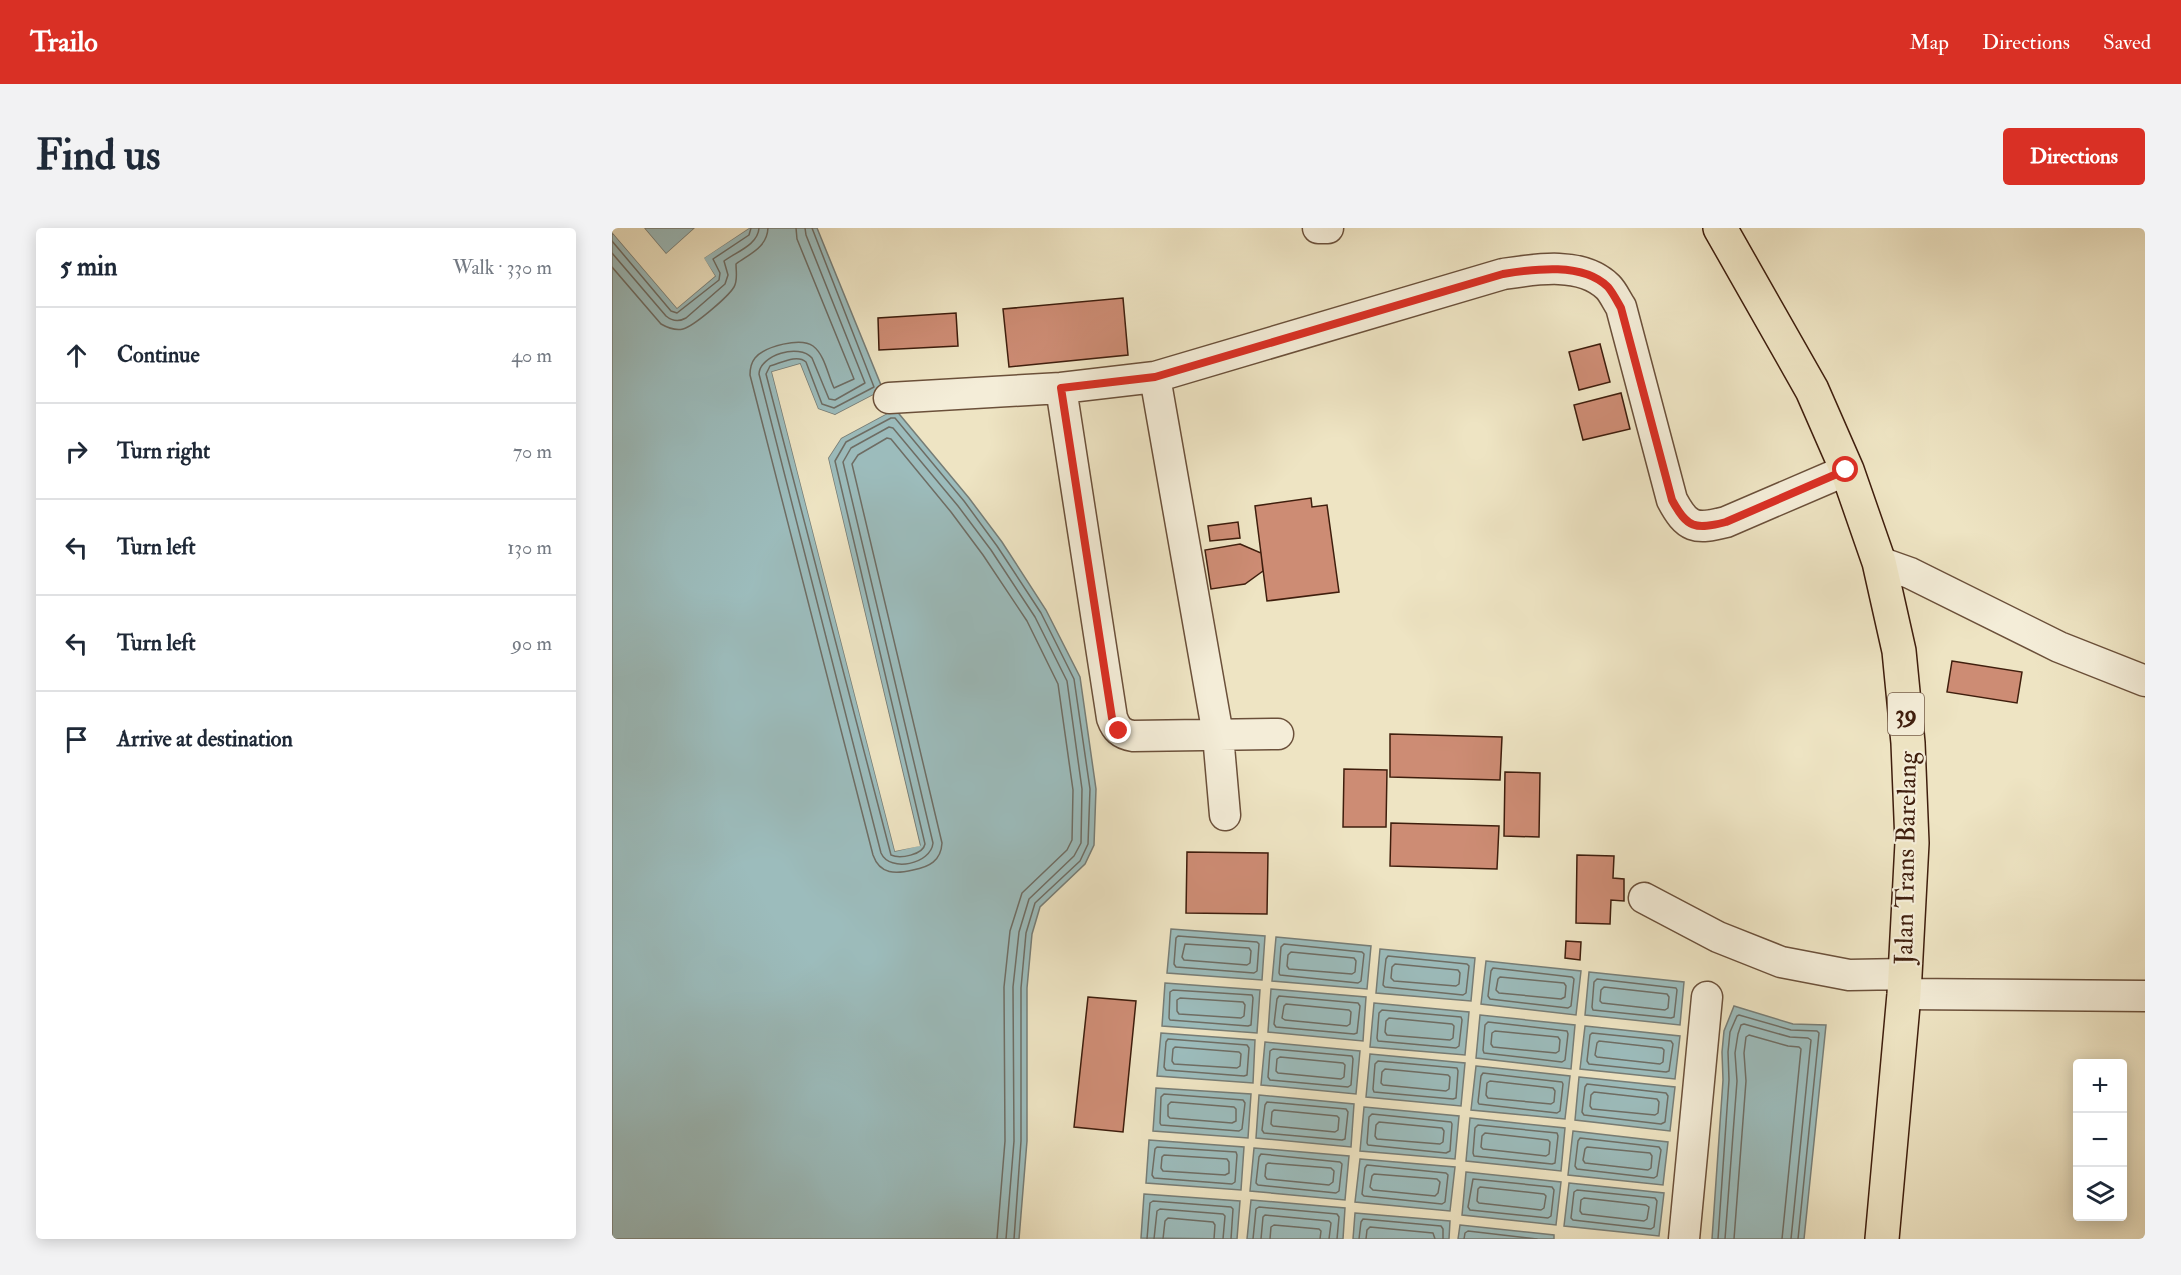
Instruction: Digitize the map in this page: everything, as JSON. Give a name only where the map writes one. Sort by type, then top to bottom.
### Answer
[{"type":"highway","name":"Jalan Trans Barelang","points":[[1720,228],[1812,390],[1846,470],[1879,562],[1899,651],[1908,742],[1912,843],[1904,984],[1881,1239]]},
{"type":"lane","points":[[1318,228],[1328,228]]},
{"type":"lane","points":[[889,398],[1061,388],[1155,377],[1503,274],[1535,268],[1569,270],[1592,277],[1608,287],[1621,308],[1672,500],[1682,519],[1695,526],[1711,526],[1726,522],[1846,470]]},
{"type":"lane","points":[[1155,377],[1218,735],[1225,815]]},
{"type":"lane","points":[[1061,388],[1115,726],[1119,731],[1133,736],[1278,734]]},
{"type":"lane","points":[[1879,562],[1910,573],[2060,646],[2145,681]]},
{"type":"lane","points":[[1644,898],[1718,938],[1781,962],[1904,984],[2145,996]]},
{"type":"lane","points":[[1684,1239],[1707,997]]},
{"type":"water","points":[[644,228],[695,228],[666,254]]},
{"type":"water","points":[[749,228],[817,228],[883,390],[835,415],[818,409],[800,364],[772,372],[895,851],[920,845],[828,458],[841,438],[895,409],[969,498],[1002,542],[1046,610],[1080,677],[1096,789],[1094,845],[1085,864],[1040,907],[1032,934],[1027,988],[1027,1141],[1019,1239],[612,1239],[612,232],[677,308],[715,276],[703,258]]},
{"type":"water","points":[[1171,929],[1265,936],[1262,980],[1167,973]]},
{"type":"water","points":[[1276,937],[1371,946],[1367,989],[1272,981]]},
{"type":"water","points":[[1380,949],[1475,958],[1471,1001],[1376,993]]},
{"type":"water","points":[[1486,961],[1581,971],[1576,1015],[1481,1004]]},
{"type":"water","points":[[1589,972],[1684,982],[1680,1025],[1585,1015]]},
{"type":"water","points":[[1165,983],[1260,990],[1257,1033],[1162,1026]]},
{"type":"water","points":[[1271,989],[1366,997],[1363,1041],[1268,1032]]},
{"type":"water","points":[[1374,1003],[1469,1012],[1465,1055],[1370,1047]]},
{"type":"water","points":[[1734,1006],[1793,1024],[1826,1025],[1804,1239],[1712,1239],[1723,1080],[1722,1052],[1724,1031]]},
{"type":"water","points":[[1480,1015],[1575,1025],[1571,1069],[1476,1058]]},
{"type":"water","points":[[1585,1026],[1680,1036],[1675,1079],[1580,1069]]},
{"type":"water","points":[[1161,1033],[1255,1040],[1253,1083],[1157,1076]]},
{"type":"water","points":[[1265,1042],[1360,1051],[1356,1094],[1261,1085]]},
{"type":"water","points":[[1370,1054],[1465,1063],[1461,1106],[1366,1097]]},
{"type":"water","points":[[1476,1066],[1570,1076],[1565,1119],[1471,1110]]},
{"type":"water","points":[[1579,1077],[1675,1087],[1670,1131],[1575,1120]]},
{"type":"water","points":[[1156,1088],[1251,1094],[1248,1138],[1153,1131]]},
{"type":"water","points":[[1259,1095],[1354,1104],[1351,1147],[1256,1138]]},
{"type":"water","points":[[1364,1107],[1459,1116],[1455,1159],[1360,1151]]},
{"type":"water","points":[[1470,1118],[1565,1128],[1561,1171],[1466,1161]]},
{"type":"water","points":[[1573,1131],[1668,1142],[1663,1185],[1568,1175]]},
{"type":"water","points":[[1149,1140],[1244,1147],[1241,1190],[1146,1183]]},
{"type":"water","points":[[1254,1148],[1349,1156],[1345,1200],[1250,1191]]},
{"type":"water","points":[[1360,1159],[1455,1167],[1450,1211],[1355,1202]]},
{"type":"water","points":[[1466,1172],[1561,1182],[1556,1225],[1462,1215]]},
{"type":"water","points":[[1569,1183],[1664,1193],[1659,1236],[1564,1226]]},
{"type":"water","points":[[1144,1194],[1240,1201],[1237,1239],[1141,1238]]},
{"type":"water","points":[[1251,1200],[1345,1208],[1343,1239],[1247,1239]]},
{"type":"water","points":[[1355,1213],[1450,1221],[1449,1239],[1353,1239]]},
{"type":"water","points":[[1460,1225],[1554,1235],[1554,1239],[1458,1239]]},
{"type":"pier","points":[[641,228],[644,228],[666,254],[695,228],[698,228],[666,257]]},
{"type":"pier","points":[[744,228],[749,228],[704,258],[715,276],[677,308],[612,232],[612,229],[677,303],[711,275],[701,260],[701,256]]},
{"type":"pier","points":[[800,364],[818,409],[835,415],[883,390],[885,392],[834,418],[816,411],[798,367],[775,374],[897,848],[916,843],[825,458],[840,435],[893,406],[895,409],[841,438],[828,458],[920,846],[895,851],[772,372]]},
{"type":"building","points":[[1123,298],[1128,355],[1009,367],[1003,309]]},
{"type":"building","points":[[956,313],[958,346],[879,350],[878,318]]},
{"type":"building","points":[[1600,344],[1610,382],[1579,390],[1569,352]]},
{"type":"building","points":[[1621,393],[1630,429],[1583,440],[1574,405]]},
{"type":"building","points":[[1311,498],[1312,507],[1327,505],[1339,592],[1267,601],[1255,506]]},
{"type":"building","points":[[1238,522],[1240,538],[1210,541],[1208,526]]},
{"type":"building","points":[[1240,544],[1261,553],[1263,571],[1245,584],[1211,589],[1205,550]]},
{"type":"building","points":[[1952,661],[2022,672],[2017,703],[1947,692]]},
{"type":"building","points":[[1390,734],[1502,737],[1500,780],[1390,777]]},
{"type":"building","points":[[1344,769],[1387,770],[1386,827],[1343,827]]},
{"type":"building","points":[[1505,772],[1540,773],[1539,837],[1504,836]]},
{"type":"building","points":[[1391,823],[1499,826],[1497,869],[1390,866]]},
{"type":"building","points":[[1187,852],[1268,853],[1267,914],[1186,913]]},
{"type":"building","points":[[1577,855],[1614,856],[1613,878],[1624,879],[1624,901],[1611,900],[1610,924],[1576,923]]},
{"type":"building","points":[[1566,941],[1581,942],[1580,960],[1565,958]]},
{"type":"building","points":[[1088,997],[1136,1001],[1123,1132],[1074,1127]]},
{"type":"route","points":[[1119,731],[1112,718],[1061,388],[1155,377],[1503,274],[1535,268],[1569,270],[1592,277],[1608,287],[1621,308],[1672,500],[1682,519],[1695,526],[1711,526],[1726,522],[1846,470]]}]
